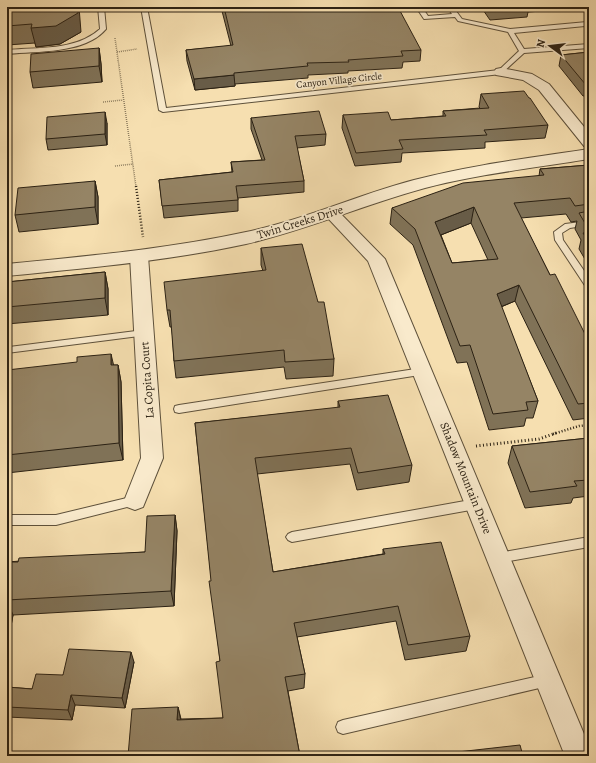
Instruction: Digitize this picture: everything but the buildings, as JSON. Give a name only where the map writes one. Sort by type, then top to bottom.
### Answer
[{"type":"street","points":[[501,72],[527,77],[544,87],[589,143]]},
{"type":"street","name":"Twin Creeks Drive","points":[[7,270],[143,256],[247,238],[332,214],[397,190],[462,174],[589,154]]},
{"type":"street","name":"Shadow Mountain Drive","points":[[332,214],[376,259],[579,756]]},
{"type":"street","name":"La Copita Court","points":[[135,500],[152,458],[144,333],[143,256]]},
{"type":"lane","points":[[7,52],[74,46],[91,40],[103,29],[101,7]]},
{"type":"lane","name":"Canyon Village Circle","points":[[144,7],[163,110],[501,72]]},
{"type":"lane","points":[[419,7],[426,18],[456,15]]},
{"type":"lane","points":[[450,7],[460,20],[510,31],[587,24],[589,26]]},
{"type":"lane","points":[[510,31],[522,51]]},
{"type":"lane","points":[[501,72],[522,51],[589,46]]},
{"type":"lane","points":[[7,101],[7,112]]},
{"type":"lane","points":[[589,223],[568,226],[558,232],[559,240],[589,285]]},
{"type":"lane","points":[[9,350],[144,333]]},
{"type":"lane","points":[[179,409],[422,372]]},
{"type":"lane","points":[[7,520],[56,520],[135,500]]},
{"type":"lane","points":[[292,537],[476,504]]},
{"type":"lane","points":[[498,558],[589,542]]},
{"type":"lane","points":[[343,727],[548,680]]},
{"type":"path","points":[[115,37],[133,164],[143,256]]},
{"type":"path","points":[[103,102],[123,100]]},
{"type":"path","points":[[115,166],[133,164]]},
{"type":"path","points":[[454,449],[539,439],[579,426],[589,425]]}]
